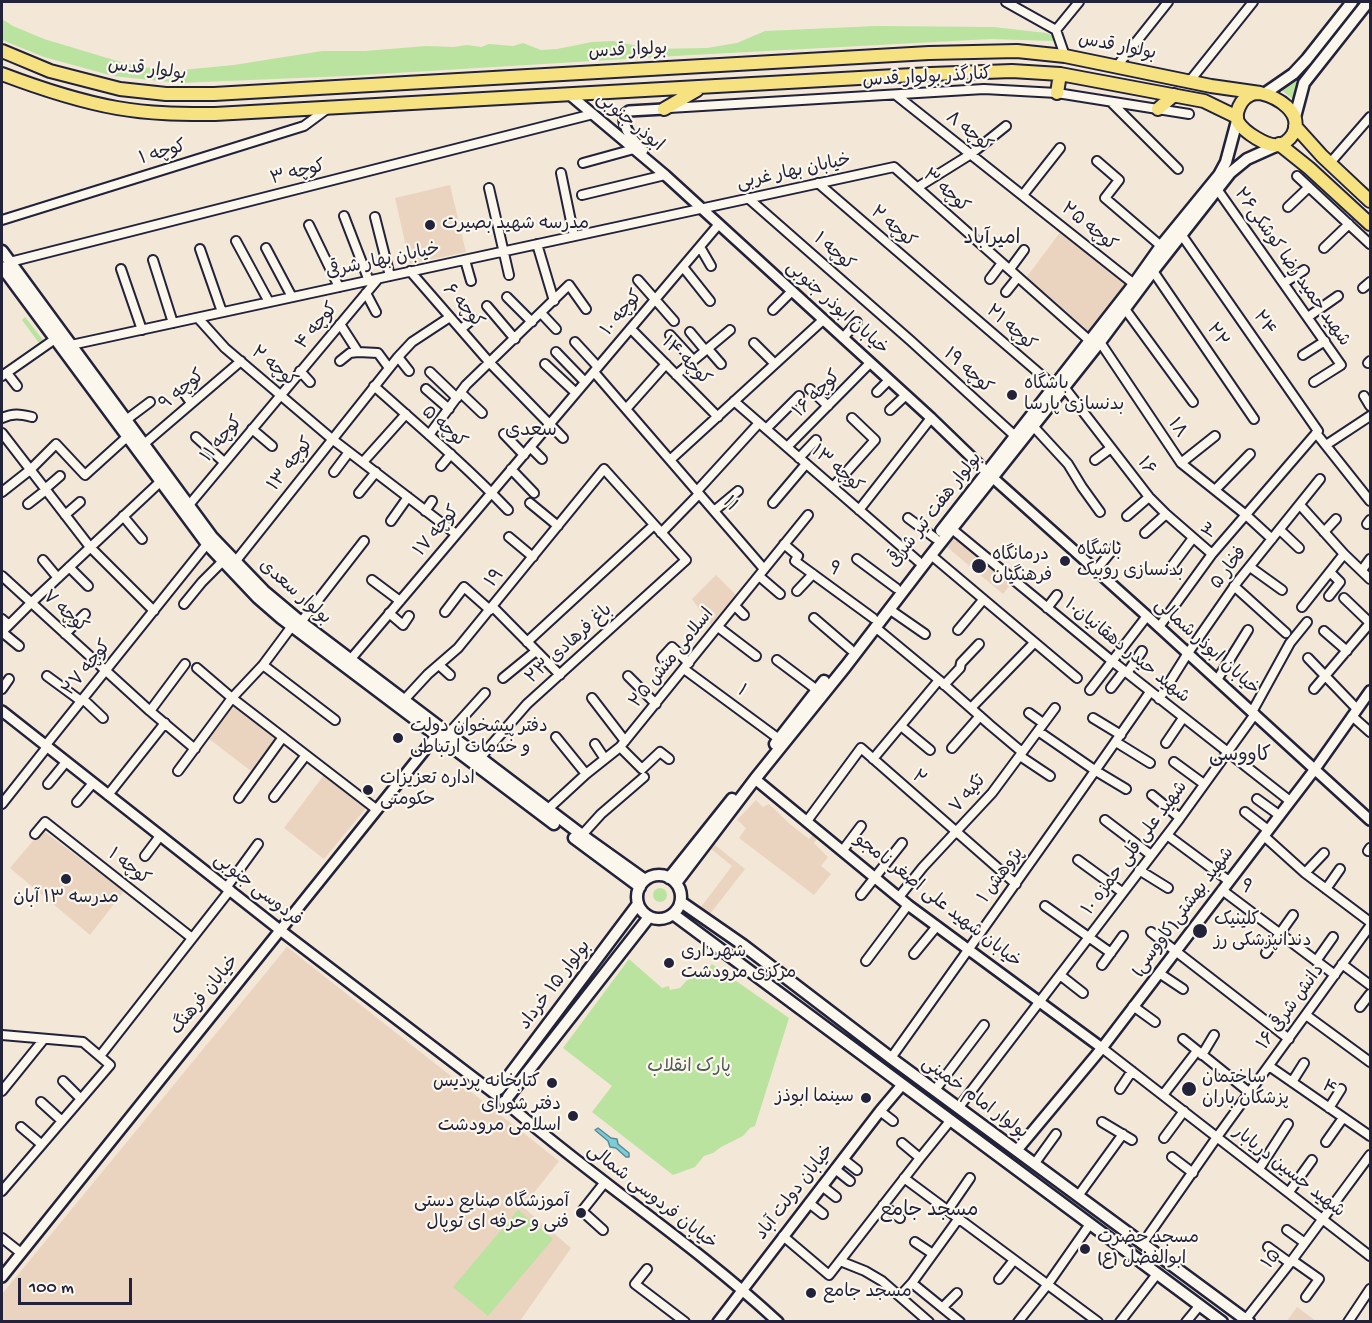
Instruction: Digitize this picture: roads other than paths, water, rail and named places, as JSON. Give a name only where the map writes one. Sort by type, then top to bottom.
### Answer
[{"type":"main road","points":[[1262,93],[1293,74],[1352,2]]},
{"type":"main road","points":[[1228,167],[1290,138],[1294,132],[1304,83],[1368,2]]},
{"type":"main road","name":"بولوار قدس","points":[[2,51],[50,71],[120,89],[166,94],[225,94],[929,53],[1017,51],[1065,56],[1189,82],[1262,93]]},
{"type":"main road","name":"بولوار قدس","points":[[2,74],[44,90],[118,108],[165,114],[215,114],[1012,71],[1060,74],[1204,101],[1237,119]]},
{"type":"main road","points":[[1057,93],[1060,74]]},
{"type":"main road","points":[[1204,101],[1212,95],[1211,86]]},
{"type":"main road","points":[[664,109],[701,87]]},
{"type":"main road","points":[[1228,167],[1239,105],[1250,94],[1262,93],[1275,98],[1290,109],[1295,121],[1326,159],[1371,201]]},
{"type":"main road","points":[[1158,109],[1174,95]]},
{"type":"main road","points":[[1237,119],[1254,137],[1278,145],[1309,168],[1371,224]]},
{"type":"main road","points":[[1309,168],[1307,161],[1309,154],[1314,152],[1326,159]]},
{"type":"main road","name":"بولوار هفت تیر شرقی","points":[[1108,324],[1125,309],[1217,189],[1228,167]]},
{"type":"main road","name":"بولوار هفت تیر شرقی","points":[[673,880],[817,690],[843,663],[850,649],[889,609],[952,529],[1015,436],[1059,387],[1108,324],[1161,246],[1228,167]]},
{"type":"main road","name":"بولوار سعدی","points":[[2,251],[6,265],[55,339],[160,482],[207,544],[258,598],[350,660],[404,700],[442,733],[480,758],[548,809],[642,884]]},
{"type":"main road","name":"بولوار سعدی","points":[[6,265],[71,345],[212,537],[297,624],[642,884]]},
{"type":"main road","name":"بولوار هفت تیر شرقی","points":[[673,880],[755,779],[874,623],[896,588],[935,538],[1034,426],[1059,387]]},
{"type":"main road","points":[[661,875],[673,880],[681,895],[678,908],[668,918],[649,917],[638,904],[637,898],[642,884],[652,876],[661,875]]},
{"type":"main road","name":"بولوار امام خمینی","points":[[681,902],[1248,1320]]},
{"type":"main road","name":"بولوار ۱۵ خرداد","points":[[497,1091],[638,904]]},
{"type":"main road","name":"بولوار امام خمینی","points":[[673,914],[1222,1322]]},
{"type":"main road","name":"بولوار ۱۵ خرداد","points":[[506,1099],[649,917]]},
{"type":"street","points":[[1006,2],[1056,30],[1065,56]]},
{"type":"street","points":[[1056,30],[1080,2]]},
{"type":"street","points":[[1117,66],[1168,2]]},
{"type":"street","points":[[1189,82],[1253,2]]},
{"type":"street","name":"کنارگذر بولوار قدس","points":[[664,109],[984,89],[1057,93],[1189,114]]},
{"type":"street","name":"ابوذر جنوبی","points":[[570,95],[664,174]]},
{"type":"street","name":"کوچه ۸","points":[[896,95],[1023,195]]},
{"type":"street","points":[[1110,102],[1178,169]]},
{"type":"street","name":"کوچه ۱","points":[[2,220],[304,126],[328,108]]},
{"type":"street","name":"ابوذر جنوبی","points":[[664,109],[629,111],[624,115],[624,123],[628,134],[664,174]]},
{"type":"street","name":"کوچه ۳","points":[[6,265],[594,114]]},
{"type":"street","points":[[1326,159],[1371,117]]},
{"type":"street","points":[[918,187],[971,154],[1006,126]]},
{"type":"street","points":[[1023,195],[1060,148]]},
{"type":"street","points":[[584,163],[634,149]]},
{"type":"street","points":[[1097,161],[1119,180],[1105,198],[1161,246]]},
{"type":"street","name":"کوچه ۳","points":[[894,167],[1018,277]]},
{"type":"street","name":"خیابان بهار غربی","points":[[701,208],[894,167]]},
{"type":"street","points":[[561,173],[574,236]]},
{"type":"street","points":[[582,195],[664,174]]},
{"type":"street","name":"خیابان ابوذر جنوبی","points":[[664,174],[931,418],[989,475]]},
{"type":"street","points":[[1297,176],[1371,244]]},
{"type":"street","name":"کوچه ۲","points":[[818,183],[947,295]]},
{"type":"street","points":[[1288,207],[1309,187]]},
{"type":"street","points":[[489,188],[509,275]]},
{"type":"street","points":[[1331,188],[1332,209]]},
{"type":"street","name":"شهید حمید رضا کوشکی۲۶","points":[[1217,189],[1341,365],[1314,382]]},
{"type":"street","name":"کوچه ۲۵","points":[[1023,195],[1134,284]]},
{"type":"street","name":"کوچه ۱","points":[[748,198],[898,330]]},
{"type":"street","name":"خیابان بهار شرقی","points":[[71,345],[701,208]]},
{"type":"street","points":[[344,216],[369,280]]},
{"type":"street","points":[[375,217],[390,276]]},
{"type":"street","name":"کوچه ۱۰","points":[[550,424],[719,224]]},
{"type":"street","points":[[1323,248],[1349,224]]},
{"type":"street","points":[[309,225],[339,287]]},
{"type":"street","name":"۲۴","points":[[1181,234],[1326,445],[1367,490],[1371,501]]},
{"type":"street","points":[[236,241],[268,302]]},
{"type":"street","points":[[537,244],[554,301]]},
{"type":"street","points":[[700,247],[711,266]]},
{"type":"street","points":[[266,248],[292,297]]},
{"type":"street","points":[[200,249],[222,312]]},
{"type":"street","points":[[1010,269],[1024,250]]},
{"type":"street","points":[[153,260],[173,323]]},
{"type":"street","points":[[465,260],[471,281]]},
{"type":"street","points":[[990,279],[1002,263]]},
{"type":"street","points":[[682,267],[710,301]]},
{"type":"street","points":[[121,269],[142,330]]},
{"type":"street","points":[[1284,283],[1304,270]]},
{"type":"street","name":"۲۲","points":[[1153,271],[1254,419]]},
{"type":"street","name":"کوچه ۶","points":[[411,272],[490,363]]},
{"type":"street","points":[[1006,292],[1018,277]]},
{"type":"street","name":"۱۸","points":[[1018,277],[1095,341],[1181,463],[1272,539]]},
{"type":"street","name":"کوچه ۴","points":[[281,394],[379,278]]},
{"type":"street","points":[[638,280],[674,321]]},
{"type":"street","points":[[1363,288],[1371,282]]},
{"type":"street","points":[[429,435],[466,385],[569,285],[586,309]]},
{"type":"street","points":[[773,310],[792,291]]},
{"type":"street","points":[[366,293],[376,312]]},
{"type":"street","name":"کوچه ۲۱","points":[[947,295],[1059,387]]},
{"type":"street","points":[[1308,317],[1338,296]]},
{"type":"street","points":[[507,297],[532,322]]},
{"type":"street","points":[[487,306],[515,339]]},
{"type":"street","points":[[1125,309],[1193,402]]},
{"type":"street","points":[[541,314],[556,329]]},
{"type":"street","name":"کوچه ۱۳","points":[[235,562],[398,357],[412,342],[450,317]]},
{"type":"street","name":"کوچه ۲","points":[[198,318],[225,348],[332,439]]},
{"type":"street","points":[[460,329],[473,319]]},
{"type":"street","points":[[670,460],[823,320]]},
{"type":"street","points":[[843,338],[858,322]]},
{"type":"street","points":[[340,324],[358,352]]},
{"type":"street","name":"کوچه ۱۴","points":[[630,329],[718,417]]},
{"type":"street","points":[[676,375],[729,330]]},
{"type":"street","name":"کوچه ۱۹","points":[[898,330],[1015,436]]},
{"type":"street","points":[[690,332],[721,364]]},
{"type":"street","points":[[670,335],[693,360]]},
{"type":"street","points":[[17,386],[4,374],[55,339]]},
{"type":"street","points":[[1303,355],[1325,341]]},
{"type":"street","name":"۱۱","points":[[575,342],[626,409],[714,511],[780,594]]},
{"type":"street","points":[[754,343],[775,364]]},
{"type":"street","points":[[556,352],[585,382]]},
{"type":"street","points":[[340,361],[350,353],[378,353],[389,368]]},
{"type":"street","points":[[398,357],[410,371]]},
{"type":"street","name":"کوچه ۹","points":[[144,444],[241,361]]},
{"type":"street","points":[[490,363],[563,438]]},
{"type":"street","name":"کوچه ۱۶","points":[[787,447],[870,363]]},
{"type":"street","points":[[545,364],[576,393]]},
{"type":"street","points":[[626,409],[666,364]]},
{"type":"street","points":[[300,371],[310,382]]},
{"type":"street","points":[[430,372],[482,413]]},
{"type":"street","points":[[877,392],[889,380]]},
{"type":"street","name":"کوچه ۵","points":[[374,387],[491,492]]},
{"type":"street","name":"۱۶","points":[[1059,387],[1149,497],[1212,555]]},
{"type":"street","points":[[426,388],[449,409]]},
{"type":"street","points":[[810,389],[828,406]]},
{"type":"street","points":[[184,393],[191,403]]},
{"type":"street","name":"کوچه ۱۱","points":[[189,506],[281,394]]},
{"type":"street","points":[[890,410],[906,395]]},
{"type":"street","points":[[527,642],[654,525],[661,533],[762,426],[799,396]]},
{"type":"street","points":[[1364,396],[1371,406]]},
{"type":"street","name":"کوچه ۱۳","points":[[734,401],[918,561]]},
{"type":"street","points":[[126,420],[150,402]]},
{"type":"street","points":[[2,418],[10,414],[32,417]]},
{"type":"street","points":[[363,462],[406,414]]},
{"type":"street","points":[[1326,445],[1371,416]]},
{"type":"street","points":[[833,487],[874,440],[852,418]]},
{"type":"street","points":[[859,510],[931,418]]},
{"type":"street","name":"کوچه ۱۷","points":[[350,660],[550,424]]},
{"type":"street","points":[[1034,426],[1068,464],[1100,512]]},
{"type":"street","points":[[252,429],[272,446]]},
{"type":"street","points":[[1246,515],[1317,432]]},
{"type":"street","points":[[2,433],[90,547],[154,611],[207,544]]},
{"type":"street","points":[[504,434],[524,455]]},
{"type":"street","points":[[1181,463],[1215,436]]},
{"type":"street","points":[[2,492],[30,470],[56,444],[85,476],[127,437]]},
{"type":"street","points":[[196,437],[224,462]]},
{"type":"street","points":[[332,439],[456,534]]},
{"type":"street","points":[[772,503],[816,440]]},
{"type":"street","points":[[530,447],[542,459]]},
{"type":"street","points":[[1095,460],[1111,448]]},
{"type":"street","points":[[334,472],[349,452]]},
{"type":"street","points":[[441,466],[450,454]]},
{"type":"street","points":[[1215,490],[1250,454]]},
{"type":"street","points":[[511,469],[534,493]]},
{"type":"street","name":"۱۹","points":[[404,700],[458,648],[604,469],[654,525]]},
{"type":"street","points":[[359,494],[376,472]]},
{"type":"street","name":"خیابان ابوذر شمالی","points":[[989,475],[1368,814]]},
{"type":"street","points":[[28,504],[60,476]]},
{"type":"street","name":"فخار ۵","points":[[1159,699],[1234,586],[1320,479]]},
{"type":"street","points":[[20,646],[2,632],[160,482]]},
{"type":"street","points":[[714,511],[738,491]]},
{"type":"street","points":[[491,492],[508,510]]},
{"type":"street","points":[[391,521],[408,497]]},
{"type":"street","points":[[1127,516],[1149,497]]},
{"type":"street","points":[[65,515],[80,501]]},
{"type":"street","points":[[425,511],[432,501]]},
{"type":"street","points":[[530,503],[558,526]]},
{"type":"street","points":[[1300,505],[1344,554],[1371,579]]},
{"type":"street","points":[[1145,533],[1166,514]]},
{"type":"street","name":"اسلامی منش ۲۵","points":[[548,809],[623,744],[808,515]]},
{"type":"street","name":"۳","points":[[1159,627],[1212,555],[1246,515]]},
{"type":"street","points":[[123,516],[142,539]]},
{"type":"street","points":[[908,518],[935,538]]},
{"type":"street","points":[[1324,532],[1336,519]]},
{"type":"street","name":"شهید حیدر دهقانیان۱۰","points":[[952,529],[1150,692],[1290,801]]},
{"type":"street","points":[[1280,530],[1299,548]]},
{"type":"street","name":"باغ فرهادی ۲۳","points":[[480,758],[527,705],[686,560],[661,533]]},
{"type":"street","points":[[509,537],[533,557]]},
{"type":"street","points":[[1172,566],[1193,538]]},
{"type":"street","points":[[178,771],[232,698],[263,665],[364,541]]},
{"type":"street","name":"۹","points":[[784,544],[798,556],[795,561],[874,623],[1021,754],[1050,776]]},
{"type":"street","points":[[1096,570],[1115,547]]},
{"type":"street","points":[[1302,607],[1344,554]]},
{"type":"street","points":[[931,555],[1077,678]]},
{"type":"street","points":[[857,559],[896,588]]},
{"type":"street","points":[[1362,570],[1371,559]]},
{"type":"street","points":[[43,560],[58,578]]},
{"type":"street","points":[[183,604],[223,561]]},
{"type":"street","points":[[69,567],[88,586]]},
{"type":"street","points":[[1250,567],[1282,590]]},
{"type":"street","points":[[1329,596],[1340,582],[1330,572]]},
{"type":"street","points":[[797,591],[813,574]]},
{"type":"street","name":"کوچه ۷","points":[[2,576],[106,671]]},
{"type":"street","points":[[372,580],[400,601]]},
{"type":"street","points":[[1234,586],[1286,633]]},
{"type":"street","points":[[445,612],[464,587],[491,608],[560,675]]},
{"type":"street","points":[[1047,608],[1057,595]]},
{"type":"street","points":[[1314,689],[1370,623],[1344,598]]},
{"type":"street","points":[[958,630],[982,600]]},
{"type":"street","points":[[735,606],[744,615]]},
{"type":"street","points":[[889,609],[925,634]]},
{"type":"street","name":"کوچه ۲۷","points":[[2,804],[5,794],[154,611]]},
{"type":"street","points":[[389,613],[403,625],[409,616]]},
{"type":"street","points":[[65,634],[85,614]]},
{"type":"street","points":[[1090,690],[1147,616]]},
{"type":"street","points":[[814,618],[850,649]]},
{"type":"street","points":[[2,619],[9,624]]},
{"type":"street","name":"شهید علی قلی حمزه ۱۰","points":[[959,1107],[1228,752],[1254,713],[1290,643],[1307,622]]},
{"type":"street","points":[[718,627],[756,656]]},
{"type":"street","points":[[1217,680],[1248,630]]},
{"type":"street","points":[[1323,631],[1347,651]]},
{"type":"street","points":[[971,708],[1034,643]]},
{"type":"street","points":[[873,759],[941,682],[960,668],[961,663],[979,644]]},
{"type":"street","name":"۱","points":[[662,658],[672,647],[687,666],[779,739]]},
{"type":"street","points":[[503,678],[536,651]]},
{"type":"street","points":[[1111,688],[1142,651]]},
{"type":"street","points":[[1308,658],[1326,676],[1371,732]]},
{"type":"street","points":[[777,660],[817,690]]},
{"type":"street","points":[[150,711],[185,664]]},
{"type":"street","points":[[263,665],[335,720]]},
{"type":"street","points":[[439,665],[450,675]]},
{"type":"street","points":[[197,669],[376,809]]},
{"type":"street","points":[[106,671],[195,748]]},
{"type":"street","points":[[47,676],[82,700],[103,718]]},
{"type":"street","points":[[628,676],[656,704]]},
{"type":"street","points":[[2,689],[9,680]]},
{"type":"street","name":"شهید بهشتی(کاووسی)","points":[[1017,1150],[1102,1048],[1315,769],[1371,691]]},
{"type":"street","name":"پژوهش ۱","points":[[891,1058],[1150,692]]},
{"type":"street","points":[[442,733],[485,693]]},
{"type":"street","points":[[592,698],[642,769],[660,752],[669,759]]},
{"type":"street","name":"تکیه ۷","points":[[899,897],[923,867],[992,793],[1054,708]]},
{"type":"street","name":"فردوسی جنوبی","points":[[2,711],[280,930],[497,1091],[503,1088],[507,1090],[506,1099]]},
{"type":"street","points":[[1029,712],[1043,723]]},
{"type":"street","points":[[952,748],[980,716]]},
{"type":"street","points":[[1092,718],[1150,763]]},
{"type":"street","points":[[1166,743],[1184,718]]},
{"type":"street","points":[[108,795],[165,723]]},
{"type":"street","points":[[901,726],[930,750]]},
{"type":"street","points":[[1038,731],[1126,789]]},
{"type":"street","name":"خیابان فرهنگ","points":[[2,1277],[376,809],[442,733]]},
{"type":"street","points":[[556,736],[586,774]]},
{"type":"street","points":[[239,798],[283,737]]},
{"type":"street","points":[[595,744],[605,759]]},
{"type":"street","name":"۲","points":[[807,820],[861,748],[1016,884]]},
{"type":"street","points":[[274,796],[306,755]]},
{"type":"street","points":[[48,784],[66,762]]},
{"type":"street","points":[[1174,762],[1204,784]]},
{"type":"street","points":[[582,835],[601,814],[644,777]]},
{"type":"street","name":"خیابان شهید علی اصغر نامجو","points":[[755,779],[908,904],[1102,1048]]},
{"type":"street","points":[[77,802],[93,783]]},
{"type":"street","points":[[1152,795],[1179,818]]},
{"type":"street","points":[[1257,799],[1280,815]]},
{"type":"street","points":[[1245,812],[1305,873],[1371,924]]},
{"type":"street","points":[[1105,820],[1151,855]]},
{"type":"street","name":"کوچه ۱","points":[[35,834],[45,822],[192,938]]},
{"type":"street","points":[[843,850],[861,826]]},
{"type":"street","points":[[1167,835],[1229,881]]},
{"type":"street","points":[[145,856],[160,836]]},
{"type":"street","points":[[861,895],[902,843]]},
{"type":"street","points":[[100,1056],[192,938],[258,844]]},
{"type":"street","points":[[1305,873],[1324,853]]},
{"type":"street","points":[[1078,860],[1122,892]]},
{"type":"street","points":[[1326,889],[1340,869]]},
{"type":"street","points":[[1139,870],[1168,888]]},
{"type":"street","name":"۹","points":[[1222,890],[1335,975]]},
{"type":"street","points":[[866,961],[908,904]]},
{"type":"street","points":[[1045,906],[1111,953]]},
{"type":"street","points":[[1266,953],[1293,915]]},
{"type":"street","name":"دانش شرقی ۱۶","points":[[1143,1243],[1371,924]]},
{"type":"street","points":[[914,954],[937,926]]},
{"type":"street","points":[[1151,932],[1289,1039]]},
{"type":"street","points":[[1102,965],[1123,936]]},
{"type":"street","points":[[1316,961],[1333,937]]},
{"type":"street","points":[[1342,964],[1371,985]]},
{"type":"street","points":[[1159,973],[1183,989]]},
{"type":"street","points":[[1060,975],[1083,993]]},
{"type":"street","points":[[1360,1007],[1371,994]]},
{"type":"street","points":[[1133,1006],[1155,1022]]},
{"type":"street","points":[[1306,1015],[1371,1062]]},
{"type":"street","points":[[935,1090],[984,1025]]},
{"type":"street","points":[[2,1035],[83,1042],[110,1065],[2,1191]]},
{"type":"street","points":[[1162,1095],[1214,1035]]},
{"type":"street","points":[[2,1091],[44,1039]]},
{"type":"street","points":[[1183,1039],[1250,1093]]},
{"type":"street","name":"شهید حسین دریابار","points":[[1102,1048],[1371,1256]]},
{"type":"street","points":[[1292,1082],[1304,1064]]},
{"type":"street","name":"۴","points":[[1269,1066],[1371,1136]]},
{"type":"street","points":[[1120,1089],[1132,1071]]},
{"type":"street","points":[[63,1081],[81,1099]]},
{"type":"street","name":"خیابان دولت آباد","points":[[717,1322],[880,1111],[903,1085]]},
{"type":"street","points":[[1329,1108],[1341,1089]]},
{"type":"street","name":"خیابان فردوسی شمالی","points":[[506,1099],[540,1132],[743,1289],[778,1322]]},
{"type":"street","points":[[41,1102],[62,1120]]},
{"type":"street","points":[[880,1111],[893,1121]]},
{"type":"street","points":[[1164,1138],[1184,1111]]},
{"type":"street","points":[[1326,1142],[1343,1118]]},
{"type":"street","points":[[783,1236],[829,1275],[950,1121]]},
{"type":"street","points":[[1102,1122],[1132,1140]]},
{"type":"street","points":[[1258,1169],[1288,1124]]},
{"type":"street","points":[[21,1127],[41,1144]]},
{"type":"street","points":[[1035,1164],[1056,1134]]},
{"type":"street","points":[[1078,1196],[1123,1134]]},
{"type":"street","points":[[902,1143],[920,1158]]},
{"type":"street","name":"۱۵","points":[[1248,1320],[1371,1155]]},
{"type":"street","points":[[1172,1157],[1193,1173]]},
{"type":"street","points":[[843,1159],[857,1170]]},
{"type":"street","points":[[1289,1192],[1312,1160]]},
{"type":"street","points":[[835,1170],[850,1181]]},
{"type":"street","points":[[904,1178],[1098,1322]]},
{"type":"street","points":[[948,1210],[970,1178]]},
{"type":"street","points":[[603,1230],[582,1211],[605,1182]]},
{"type":"street","points":[[822,1186],[836,1197]]},
{"type":"street","points":[[809,1203],[823,1214]]},
{"type":"street","points":[[883,1205],[900,1218]]},
{"type":"street","points":[[900,1296],[959,1218]]},
{"type":"street","points":[[1018,1322],[1090,1224]]},
{"type":"street","points":[[1287,1230],[1305,1243]]},
{"type":"street","points":[[2,1238],[21,1253]]},
{"type":"street","points":[[915,1242],[933,1254]]},
{"type":"street","points":[[1268,1247],[1319,1279],[1306,1297]]},
{"type":"street","points":[[999,1278],[1014,1260]]},
{"type":"street","points":[[840,1261],[866,1271],[882,1281],[929,1322]]},
{"type":"street","points":[[646,1269],[635,1284],[685,1322]]},
{"type":"street","points":[[1120,1322],[1157,1274]]},
{"type":"street","points":[[912,1283],[960,1322]]},
{"type":"street","points":[[1348,1322],[1371,1289]]},
{"type":"street","points":[[943,1307],[957,1293]]},
{"type":"street","points":[[1186,1322],[1200,1305]]},
{"type":"water","points":[[598,1128],[611,1138],[617,1139],[618,1144],[629,1153],[629,1157],[616,1148],[610,1147],[608,1141],[595,1130]]},
{"type":"place","name":"مدرسه شهید بصیرت","points":[[430,225]]},
{"type":"place","name":"باشگاه بدنسازی پارسا","points":[[1012,395]]},
{"type":"place","name":"باشگاه بدنسازی روبیک","points":[[1065,561]]},
{"type":"place","name":"درمانگاه فرهنگیان","points":[[979,566]]},
{"type":"place","name":"دفتر پیشخوان دولت و خدمات ارتباطی","points":[[398,738]]},
{"type":"place","name":"اداره تعزیزات حکومتی","points":[[368,790]]},
{"type":"place","name":"مدرسه ۱۳ آبان","points":[[66,879]]},
{"type":"place","name":"کلینیک دندانپزشکی رز","points":[[1200,931]]},
{"type":"place","name":"شهرداری مرکزی مرودشت","points":[[669,963]]},
{"type":"place","name":"کتابخانه پردیس","points":[[552,1083]]},
{"type":"place","name":"ساختمان پزشکان باران","points":[[1189,1089]]},
{"type":"place","name":"سینما ابوذز","points":[[866,1098]]},
{"type":"place","name":"دفتر شورای اسلامی مرودشت","points":[[573,1116]]},
{"type":"place","name":"آموزشگاه صنایع دستی فنی و حرفه ای توپال","points":[[581,1213]]},
{"type":"place","name":"مسجد حضرت ابوالفضل (ع)","points":[[1085,1249]]},
{"type":"place","name":"مسجد جامع","points":[[811,1293]]},
{"type":"district","name":"امیرآباد","points":[[992,240]]},
{"type":"district","name":"سعدی","points":[[531,432]]},
{"type":"district","name":"کاووسی","points":[[1240,757]]},
{"type":"district","name":"مسجد جامع","points":[[929,1212]]},
{"type":"park label","name":"پارک انقلاب","points":[[689,1068]]}]
